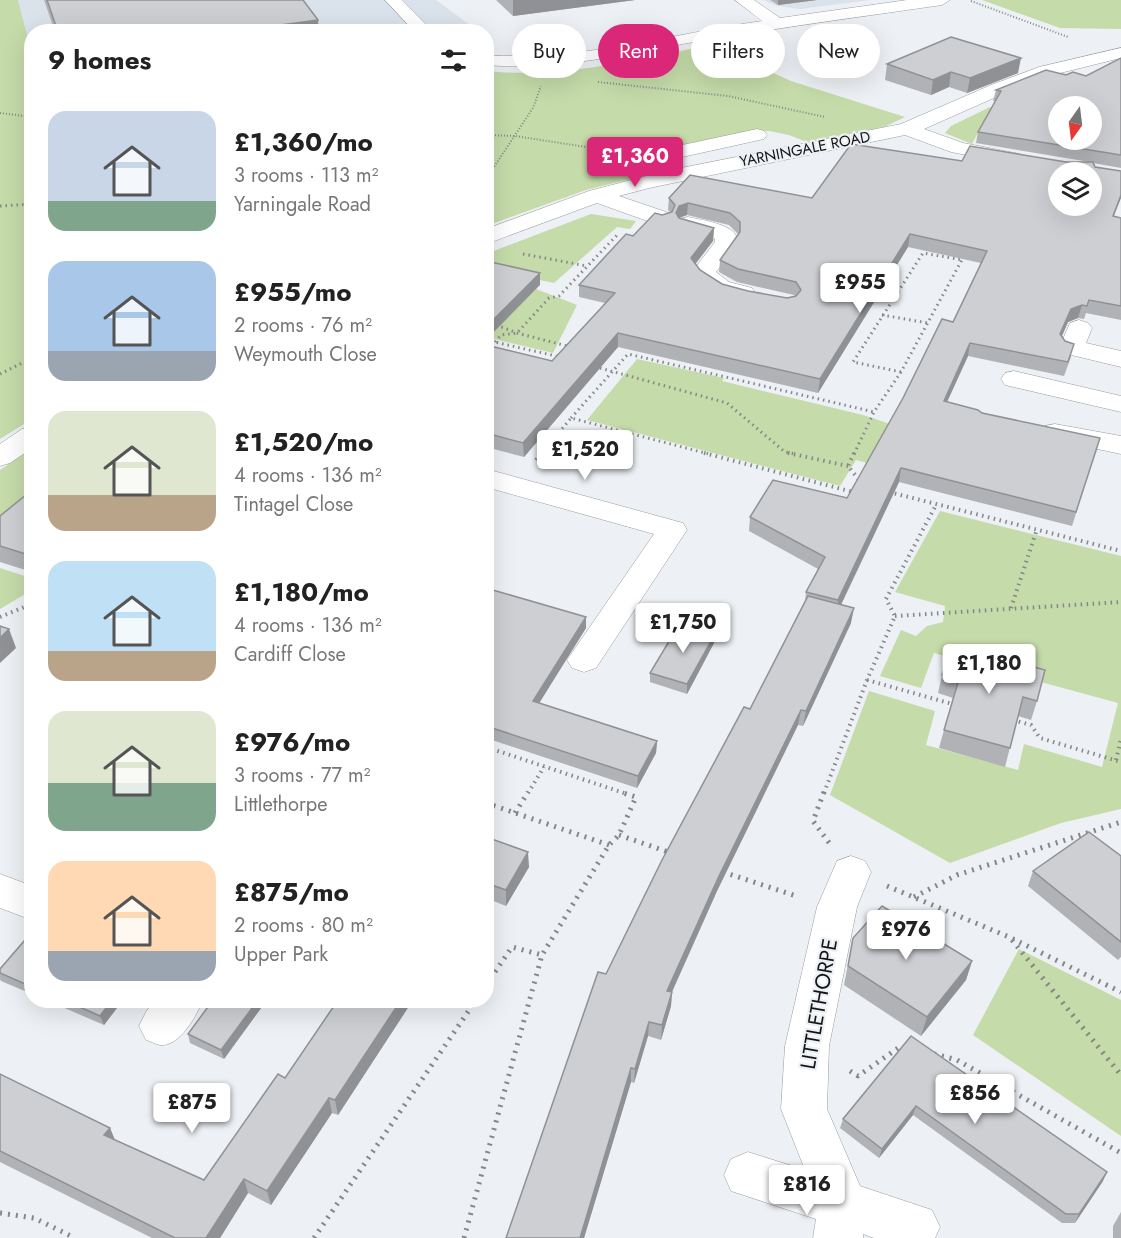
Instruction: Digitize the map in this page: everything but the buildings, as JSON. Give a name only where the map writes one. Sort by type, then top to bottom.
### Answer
[{"type":"street","points":[[393,0],[417,24]]},
{"type":"street","points":[[743,0],[776,23]]},
{"type":"street","points":[[494,60],[536,63],[573,59],[776,23],[942,0]]},
{"type":"street","name":"YARNINGALE ROAD","points":[[494,234],[597,196],[666,177],[907,129],[998,89],[1046,71],[1117,54]]},
{"type":"street","points":[[907,129],[958,148],[1028,160]]},
{"type":"street","points":[[666,177],[651,165],[654,158],[667,153],[761,135],[789,139],[806,148]]},
{"type":"street","points":[[597,196],[655,216]]},
{"type":"street","points":[[688,224],[720,232],[726,236],[726,243],[704,272],[706,277],[723,288],[764,297]]},
{"type":"street","points":[[1079,327],[1072,348],[1121,359]]},
{"type":"street","points":[[1014,379],[1121,404]]},
{"type":"street","points":[[1121,422],[1117,439],[1121,445]]},
{"type":"street","points":[[1033,428],[1121,445]]},
{"type":"street","points":[[0,457],[24,440]]},
{"type":"street","points":[[494,480],[672,530],[584,660]]},
{"type":"street","points":[[0,890],[24,900]]},
{"type":"street","name":"LITTLETHORPE","points":[[840,1221],[804,1109],[807,1046],[844,890]]},
{"type":"street","points":[[748,1175],[840,1221],[915,1227]]},
{"type":"path","points":[[969,0],[1117,54]]},
{"type":"path","points":[[494,167],[533,108],[544,78]]},
{"type":"path","points":[[590,82],[728,96],[841,121],[869,136]]},
{"type":"path","points":[[0,113],[24,116]]},
{"type":"path","points":[[494,135],[515,136],[654,158]]},
{"type":"path","points":[[0,206],[24,204]]},
{"type":"path","points":[[567,359],[495,342],[501,335],[517,333],[549,298],[559,296],[621,231],[633,232],[655,216]]},
{"type":"path","points":[[848,466],[874,412],[901,372],[963,260],[965,251]]},
{"type":"path","points":[[518,253],[587,266]]},
{"type":"path","points":[[901,372],[853,362],[923,253],[963,260]]},
{"type":"path","points":[[882,315],[928,323]]},
{"type":"path","points":[[494,324],[517,333],[572,347],[561,357]]},
{"type":"path","points":[[514,486],[571,418],[615,372],[628,354],[874,412]]},
{"type":"path","points":[[0,374],[24,362]]},
{"type":"path","points":[[600,368],[727,403],[785,452],[848,466],[862,484]]},
{"type":"path","points":[[571,418],[858,493]]},
{"type":"path","points":[[884,490],[1121,551]]},
{"type":"path","points":[[895,616],[886,599],[936,505]]},
{"type":"path","points":[[1011,608],[1036,529]]},
{"type":"path","points":[[895,616],[1121,602]]},
{"type":"path","points":[[0,617],[24,607]]},
{"type":"path","points":[[844,890],[813,821],[867,680],[895,616]]},
{"type":"path","points":[[867,680],[964,707]]},
{"type":"path","points":[[1009,719],[1031,725],[1040,738],[1118,761],[1121,739]]},
{"type":"path","points":[[464,1238],[542,954],[609,845],[619,835],[636,797],[494,750]]},
{"type":"path","points":[[515,813],[544,767]]},
{"type":"path","points":[[494,805],[609,845]]},
{"type":"path","points":[[914,897],[957,875],[1121,822]]},
{"type":"path","points":[[619,835],[672,854]]},
{"type":"path","points":[[715,869],[768,888],[844,890],[914,897],[1009,937],[1121,992]]},
{"type":"path","points":[[1009,937],[1121,1075]]},
{"type":"path","points":[[494,973],[512,947],[542,954]]},
{"type":"path","points":[[314,1238],[471,1008]]},
{"type":"path","points":[[807,1046],[858,1076],[901,1046],[912,1048]]},
{"type":"path","points":[[924,1051],[957,1060],[1121,1153]]},
{"type":"path","points":[[0,1213],[34,1218],[75,1238]]},
{"type":"shaded area","points":[[18,0],[436,0],[469,24],[24,24]]},
{"type":"shaded area","points":[[763,0],[871,0],[800,9],[777,6]]},
{"type":"green space","points":[[0,0],[18,0],[24,24],[24,424],[0,439]]},
{"type":"green space","points":[[982,0],[1121,0],[1121,29],[1060,28]]},
{"type":"green space","points":[[691,49],[691,78],[784,78],[905,117],[884,127],[807,142],[769,131],[747,132],[653,151],[641,158],[638,165],[643,172],[642,176],[586,190],[494,223],[494,72],[512,73],[512,78],[586,78],[586,68],[598,66],[598,78],[679,78],[679,51]]},
{"type":"green space","points":[[990,107],[1039,122],[981,127],[972,144],[945,133],[951,126]]},
{"type":"green space","points":[[591,214],[636,221],[630,229],[617,227],[554,283],[494,271],[494,251]]},
{"type":"green space","points":[[536,289],[577,305],[553,353],[494,339],[494,329]]},
{"type":"green space","points":[[637,359],[724,378],[722,381],[863,415],[890,424],[867,463],[856,460],[840,486],[587,420]]},
{"type":"green space","points":[[24,454],[24,510],[0,532],[0,470]]},
{"type":"green space","points":[[940,511],[1121,556],[1121,809],[1061,823],[950,863],[830,795],[869,691],[935,711],[926,745],[1018,770],[1024,744],[1102,767],[1118,703],[934,653],[921,688],[880,676],[901,630],[916,636],[927,626],[943,622],[945,606],[895,592]]},
{"type":"green space","points":[[0,568],[24,576],[24,595],[0,609]]},
{"type":"green space","points":[[1019,949],[1121,1000],[1121,1136],[973,1035]]}]
